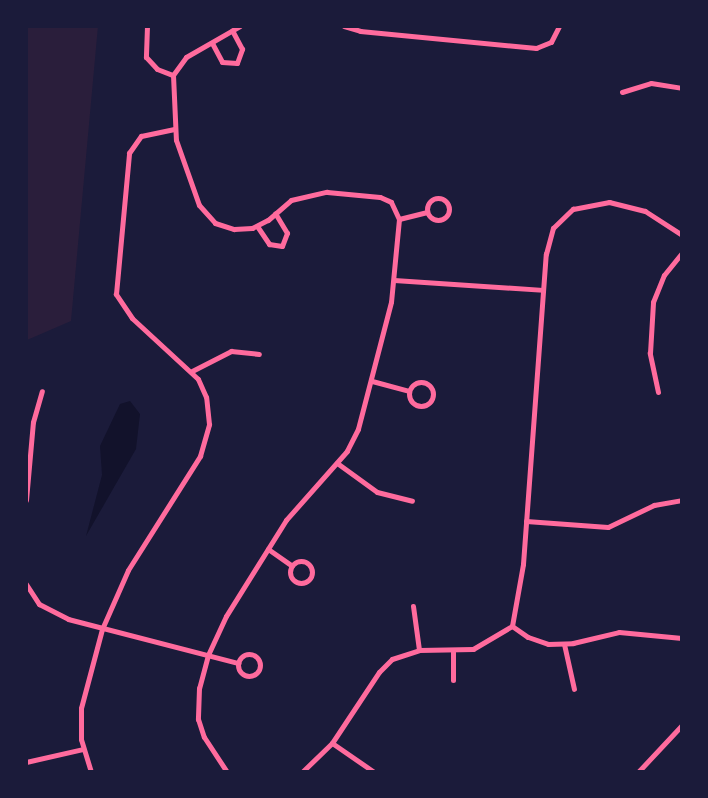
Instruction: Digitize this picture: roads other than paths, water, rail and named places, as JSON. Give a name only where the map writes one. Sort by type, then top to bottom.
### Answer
[{"type":"street","points":[[147,26],[148,61],[173,75]]},
{"type":"street","points":[[227,772],[204,737],[198,719],[199,688],[208,655],[219,628],[299,503],[337,463],[354,439],[372,381],[394,280],[399,219],[395,208],[386,199],[339,192],[299,196],[257,226],[227,228],[206,215],[197,200],[174,129],[173,75],[186,57],[240,26]]},
{"type":"street","points":[[344,26],[360,31],[508,47],[544,47],[554,38],[559,26]]},
{"type":"street","points":[[212,42],[222,62],[237,63],[242,49],[232,30]]},
{"type":"street","points":[[622,92],[651,83],[682,88]]},
{"type":"street","points":[[91,772],[83,749],[81,708],[102,629],[128,570],[205,444],[208,407],[192,371],[125,311],[116,294],[129,153],[141,136],[174,129]]},
{"type":"street","points":[[435,198],[444,199],[449,206],[448,215],[441,220],[432,219],[427,212],[428,203],[435,198]]},
{"type":"street","points":[[302,772],[332,743],[385,665],[398,656],[419,650],[453,652],[473,649],[512,626],[518,610],[543,290],[553,228],[573,209],[600,202],[627,205],[658,216],[682,235]]},
{"type":"street","points":[[399,219],[427,212]]},
{"type":"street","points":[[257,226],[269,244],[282,246],[287,233],[275,213]]},
{"type":"street","points":[[658,392],[650,353],[653,302],[664,275],[682,253]]},
{"type":"street","points":[[394,280],[543,290]]},
{"type":"street","points":[[192,371],[231,351],[259,354]]},
{"type":"street","points":[[372,381],[409,391]]},
{"type":"street","points":[[424,383],[432,388],[433,398],[427,405],[418,406],[410,400],[409,391],[415,384],[424,383]]},
{"type":"street","points":[[26,500],[33,422],[42,391]]},
{"type":"street","points":[[337,463],[377,492],[412,501]]},
{"type":"street","points":[[526,521],[608,527],[654,505],[682,500]]},
{"type":"street","points":[[268,549],[292,566]]},
{"type":"street","points":[[299,561],[308,563],[312,570],[311,578],[303,583],[295,581],[291,574],[292,566],[299,561]]},
{"type":"street","points":[[26,584],[31,597],[51,612],[102,629],[238,663]]},
{"type":"street","points":[[413,606],[419,650]]},
{"type":"street","points":[[512,626],[535,641],[564,644],[619,632],[682,638]]},
{"type":"street","points":[[564,644],[574,689]]},
{"type":"street","points":[[453,652],[453,680]]},
{"type":"street","points":[[252,654],[260,661],[260,669],[248,677],[239,671],[238,663],[242,657],[252,654]]},
{"type":"street","points":[[638,772],[682,725]]},
{"type":"street","points":[[332,743],[374,772]]},
{"type":"street","points":[[26,762],[83,749]]}]
